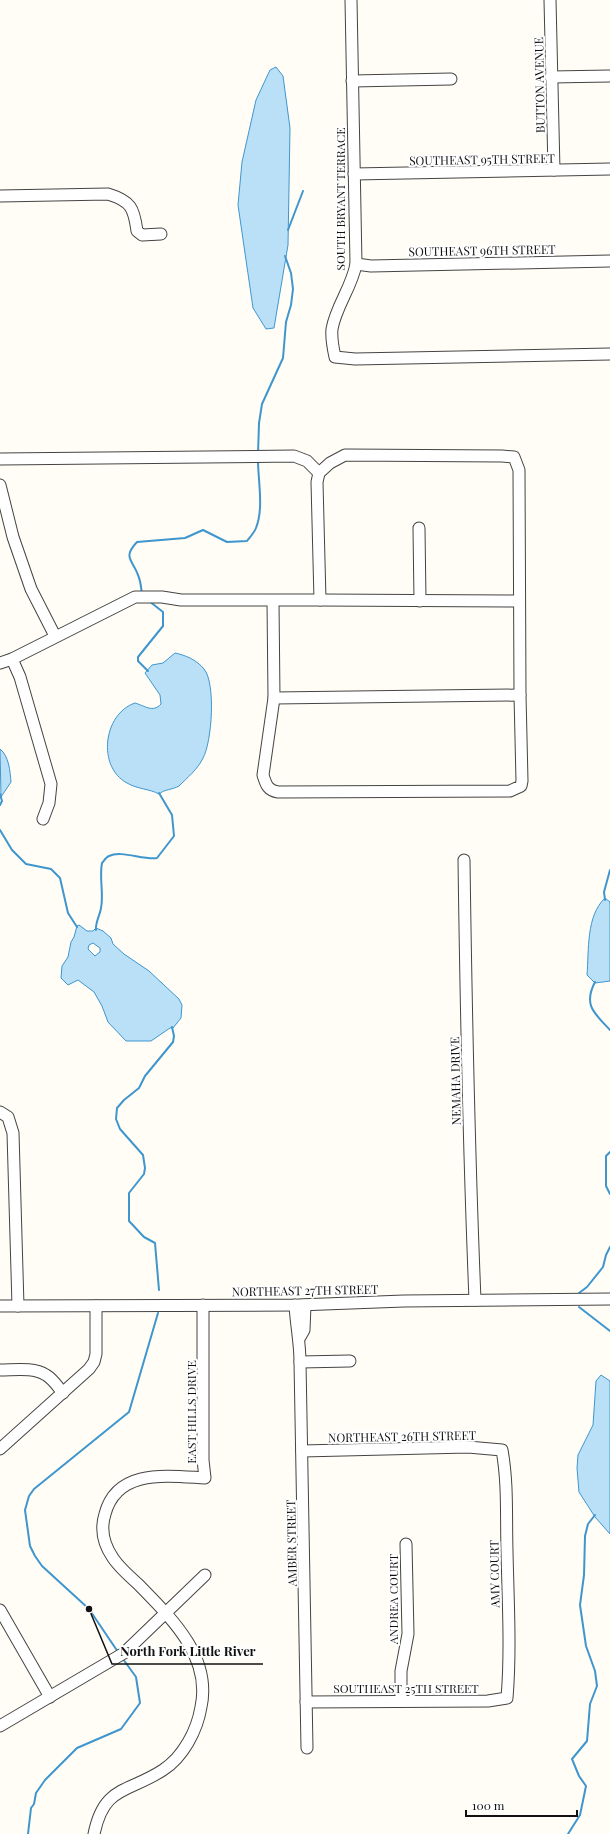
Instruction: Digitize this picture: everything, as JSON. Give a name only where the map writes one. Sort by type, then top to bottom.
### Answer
[{"type":"street","name":"SOUTH BRYANT TERRACE","points":[[351,0],[356,264],[351,282],[334,321],[332,342],[335,357],[354,359],[610,354]]},
{"type":"street","name":"BUTTON AVENUE","points":[[550,0],[554,170]]},
{"type":"street","points":[[551,77],[610,76]]},
{"type":"street","points":[[352,82],[451,79]]},
{"type":"street","name":"SOUTHEAST 95TH STREET","points":[[354,174],[610,169]]},
{"type":"street","points":[[0,196],[108,194],[120,197],[129,203],[133,209],[137,231],[142,234],[161,234]]},
{"type":"street","name":"SOUTHEAST 96TH STREET","points":[[356,264],[371,266],[610,260]]},
{"type":"street","points":[[273,602],[274,698],[263,775],[266,786],[271,790],[278,792],[510,791],[520,786],[522,781],[519,601],[519,470],[514,457],[345,455],[330,463],[319,472],[318,482],[320,600]]},
{"type":"street","points":[[0,459],[294,456],[307,462],[319,472]]},
{"type":"street","points":[[0,485],[13,537],[31,589],[55,636]]},
{"type":"street","points":[[419,528],[420,601]]},
{"type":"street","points":[[0,662],[12,659],[55,636],[136,597],[162,597],[181,600],[273,602],[320,600],[519,601]]},
{"type":"street","points":[[12,659],[20,677],[51,784],[49,803],[43,819]]},
{"type":"street","points":[[274,698],[520,695]]},
{"type":"street","name":"NEMAHA DRIVE","points":[[464,860],[464,959],[471,1232],[475,1300]]},
{"type":"street","points":[[0,1112],[8,1117],[13,1133],[18,1306]]},
{"type":"street","name":"NORTHEAST 27TH STREET","points":[[0,1306],[300,1305],[475,1300],[610,1299]]},
{"type":"street","name":"EAST HILLS DRIVE","points":[[94,1834],[101,1809],[111,1797],[123,1789],[152,1777],[174,1761],[190,1740],[199,1716],[203,1691],[199,1666],[190,1644],[182,1632],[166,1614],[112,1558],[104,1540],[103,1522],[108,1504],[113,1496],[128,1484],[143,1478],[155,1477],[205,1478],[203,1452],[203,1305]]},
{"type":"street","name":"AMBER STREET","points":[[300,1305],[296,1330],[300,1337],[307,1748]]},
{"type":"street","points":[[0,1449],[89,1370],[94,1362],[96,1354],[96,1306]]},
{"type":"street","points":[[300,1362],[350,1361]]},
{"type":"street","points":[[0,1370],[28,1370],[40,1372],[51,1378],[64,1393]]},
{"type":"street","name":"NORTHEAST 26TH STREET","points":[[302,1451],[468,1447],[502,1450]]},
{"type":"street","name":"AMY COURT","points":[[502,1450],[506,1468],[509,1677],[507,1698]]},
{"type":"street","name":"ANDREA COURT","points":[[401,1701],[401,1671],[408,1634],[406,1544]]},
{"type":"street","points":[[0,1726],[112,1661],[131,1648],[205,1575]]},
{"type":"street","points":[[0,1610],[50,1697]]},
{"type":"street","name":"SOUTHEAST 25TH STREET","points":[[306,1702],[488,1701],[507,1698]]},
{"type":"water","points":[[276,67],[283,76],[290,128],[288,245],[274,328],[266,329],[253,308],[238,205],[242,162],[256,100],[270,70]]},
{"type":"water","points":[[175,653],[198,663],[208,676],[211,699],[209,739],[203,758],[192,773],[179,786],[159,794],[131,785],[117,775],[111,765],[108,754],[108,741],[110,729],[116,718],[124,709],[135,703],[152,708],[158,707],[161,704],[160,695],[145,673],[152,665],[163,663]]},
{"type":"water","points":[[0,749],[7,760],[11,782],[1,797]]},
{"type":"water","points":[[605,898],[610,902],[610,981],[595,983],[587,975],[591,924],[594,914]]},
{"type":"water","points":[[79,925],[87,931],[93,931],[96,928],[103,931],[111,938],[113,944],[124,954],[149,971],[179,999],[182,1005],[181,1018],[173,1028],[170,1028],[151,1041],[126,1041],[108,1022],[102,1006],[94,992],[78,980],[68,985],[61,978],[62,966],[68,957],[71,942],[77,926]],"holes":[[[93,943],[100,948],[100,952],[95,956],[88,949],[89,945]]]},
{"type":"water","points":[[601,1375],[610,1381],[610,1534],[595,1517],[579,1492],[577,1468],[578,1455],[593,1425],[596,1381]]},
{"type":"waterway","points":[[288,230],[303,191]]},
{"type":"waterway","points":[[258,454],[259,423],[262,404],[283,358],[286,322],[291,305],[293,289],[291,273],[285,256]]},
{"type":"waterway","points":[[142,594],[139,578],[129,556],[137,542],[185,538],[203,530],[227,542],[247,541],[256,528],[260,512],[258,460]]},
{"type":"waterway","points":[[148,671],[138,661],[138,657],[163,626],[163,612],[149,601]]},
{"type":"waterway","points":[[96,930],[102,902],[101,869],[102,863],[105,859],[114,854],[157,858],[174,836],[172,815],[159,793]]},
{"type":"waterway","points":[[0,794],[2,801],[0,805]]},
{"type":"waterway","points":[[0,830],[12,850],[26,864],[51,869],[60,878],[68,913],[77,927]]},
{"type":"waterway","points":[[605,900],[604,892],[610,870]]},
{"type":"waterway","points":[[595,982],[590,997],[590,1003],[599,1019],[610,1030]]},
{"type":"waterway","points":[[159,1290],[155,1243],[144,1237],[129,1221],[129,1193],[144,1174],[145,1168],[143,1155],[120,1129],[116,1119],[117,1108],[124,1100],[139,1088],[145,1076],[173,1042],[174,1036],[172,1027]]},
{"type":"waterway","points":[[610,1152],[606,1156],[606,1186],[610,1194]]},
{"type":"waterway","points":[[579,1293],[587,1287],[603,1267],[610,1247]]},
{"type":"waterway","points":[[579,1307],[610,1331]]},
{"type":"waterway","points":[[118,1652],[89,1609],[42,1566],[35,1556],[30,1546],[25,1510],[29,1496],[34,1489],[129,1412],[158,1313]]},
{"type":"waterway","points":[[568,1834],[580,1815],[586,1786],[579,1776],[572,1759],[587,1741],[590,1704],[597,1686],[595,1671],[586,1646],[580,1605],[584,1575],[585,1536],[588,1524],[595,1515]]},
{"type":"waterway","points":[[28,1834],[31,1808],[34,1804],[36,1793],[45,1780],[77,1748],[121,1729],[140,1703],[136,1677],[123,1659]]},
{"type":"place","name":"North Fork Little River","points":[[89,1609]]}]
